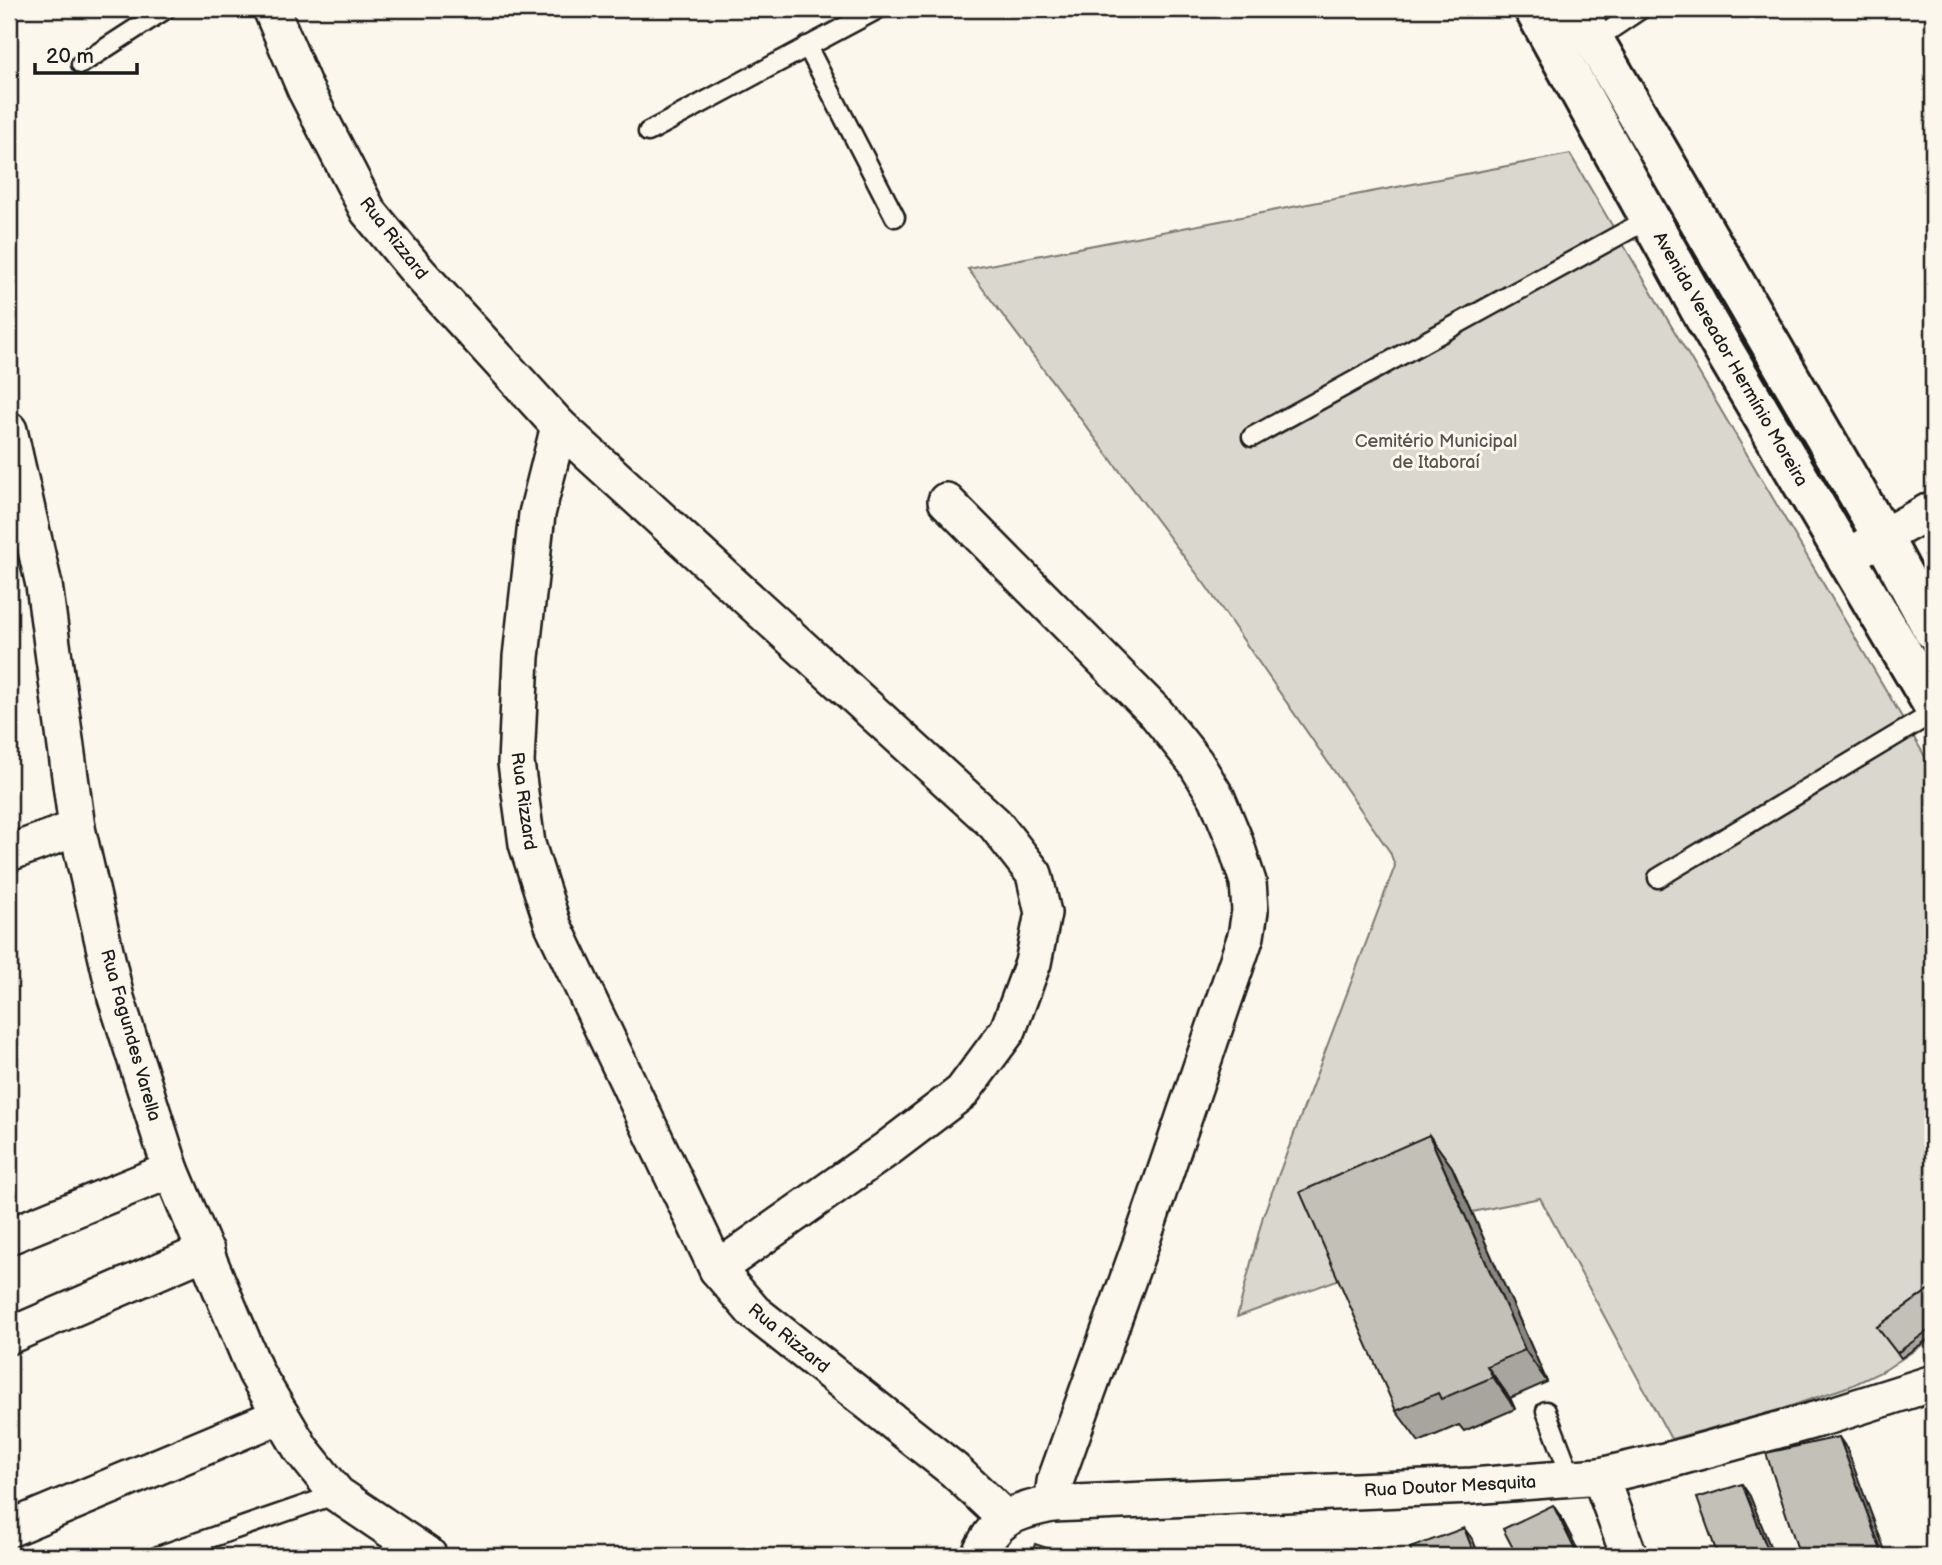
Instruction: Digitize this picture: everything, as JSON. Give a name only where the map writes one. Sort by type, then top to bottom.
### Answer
[{"type":"street","name":"Rua Rizzard","points":[[271,9],[305,89],[368,211],[419,273],[559,426],[537,513],[521,657],[516,763],[527,844],[553,925],[716,1269],[754,1312],[944,1461],[1006,1518]]},
{"type":"street","name":"Avenida Vereador Hermínio Moreira","points":[[1534,9],[1736,372],[1933,705]]},
{"type":"street","points":[[1586,24],[1882,536],[1933,631]]},
{"type":"street","points":[[559,426],[995,824],[1034,874],[1043,913],[1033,963],[1008,1030],[962,1092],[887,1149],[716,1269]]},
{"type":"street","name":"Rua Fagundes Varella","points":[[9,430],[44,585],[77,828],[116,998],[171,1170],[256,1373],[301,1449],[337,1494],[429,1556]]},
{"type":"street","points":[[946,500],[1156,712],[1188,752],[1217,798],[1248,882],[1250,911],[1246,936],[1137,1255],[1055,1482],[1052,1504]]},
{"type":"street","points":[[1846,558],[1933,509]]},
{"type":"street","points":[[9,853],[77,828]]},
{"type":"street","points":[[9,1236],[171,1170]]},
{"type":"street","points":[[9,1336],[206,1251]]},
{"type":"street","name":"Rua Doutor Mesquita","points":[[1886,1398],[1933,1368]]},
{"type":"street","name":"Rua Doutor Mesquita","points":[[1006,1518],[1026,1509],[1052,1504],[1472,1486],[1586,1477],[1673,1459],[1933,1383]]},
{"type":"street","points":[[9,1529],[281,1415]]},
{"type":"street","points":[[1586,1477],[1629,1556]]},
{"type":"street","points":[[979,1556],[993,1529],[1006,1518]]},
{"type":"lane","points":[[81,64],[166,9]]},
{"type":"lane","points":[[648,132],[878,9]]},
{"type":"lane","points":[[1586,24],[1641,9]]},
{"type":"lane","points":[[807,46],[895,217]]},
{"type":"lane","points":[[1252,437],[1687,199]]},
{"type":"lane","points":[[1658,878],[1933,713]]},
{"type":"lane","points":[[1546,1411],[1586,1477]]},
{"type":"lane","points":[[158,1556],[337,1494]]},
{"type":"green space","name":"Cemitério Municipal de Itaboraí","points":[[1570,154],[1933,770],[1933,1338],[1885,1370],[1853,1385],[1776,1411],[1671,1439],[1540,1198],[1472,1212],[1451,1168],[1345,1277],[1237,1317],[1263,1216],[1395,866],[1390,852],[1206,586],[968,269]]},
{"type":"building","points":[[1429,1135],[1525,1350],[1487,1366],[1493,1377],[1441,1399],[1438,1393],[1396,1411],[1300,1192]]},
{"type":"building","points":[[1933,1287],[1933,1327],[1897,1353],[1877,1327]]},
{"type":"building","points":[[1839,1437],[1883,1556],[1800,1556],[1766,1453]]},
{"type":"building","points":[[1742,1484],[1769,1553],[1761,1556],[1718,1556],[1697,1498]]},
{"type":"building","points":[[1553,1505],[1578,1556],[1517,1556],[1503,1529]]},
{"type":"building","points":[[1464,1528],[1475,1556],[1413,1556],[1410,1548]]},
{"type":"building","points":[[1035,1544],[1070,1556],[1031,1556]]}]
